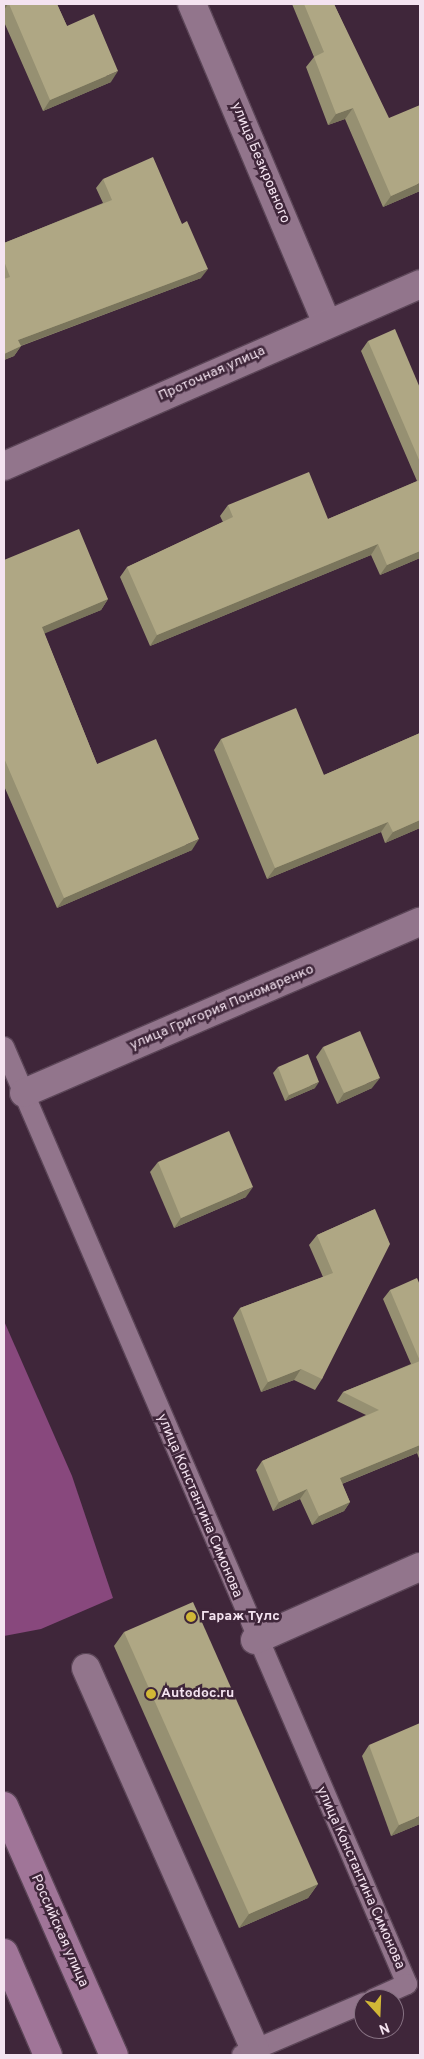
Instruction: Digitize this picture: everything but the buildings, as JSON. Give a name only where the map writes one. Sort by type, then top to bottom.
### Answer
[{"type":"main road","name":"Российская улица","points":[[4,1806],[114,2055]]},
{"type":"main road","points":[[4,1953],[48,2055]]},
{"type":"street","name":"улица Безкровного","points":[[192,4],[327,322]]},
{"type":"street","name":"Проточная улица","points":[[4,466],[327,322],[420,284]]},
{"type":"street","name":"улица Григория Пономаренко","points":[[24,1093],[420,922]]},
{"type":"street","points":[[255,1640],[420,1568]]},
{"type":"street","points":[[86,1668],[248,2053]]},
{"type":"lane","name":"улица Константина Симонова","points":[[4,1046],[255,1640],[407,1984],[396,1989]]},
{"type":"lane","points":[[248,2053],[354,2007]]},
{"type":"shaded area","points":[[4,1321],[72,1476],[113,1598],[41,1629],[4,1636]]},
{"type":"place","name":"Гараж Тулс","points":[[191,1617]]},
{"type":"place","name":"Autodoc.ru","points":[[151,1694]]}]
